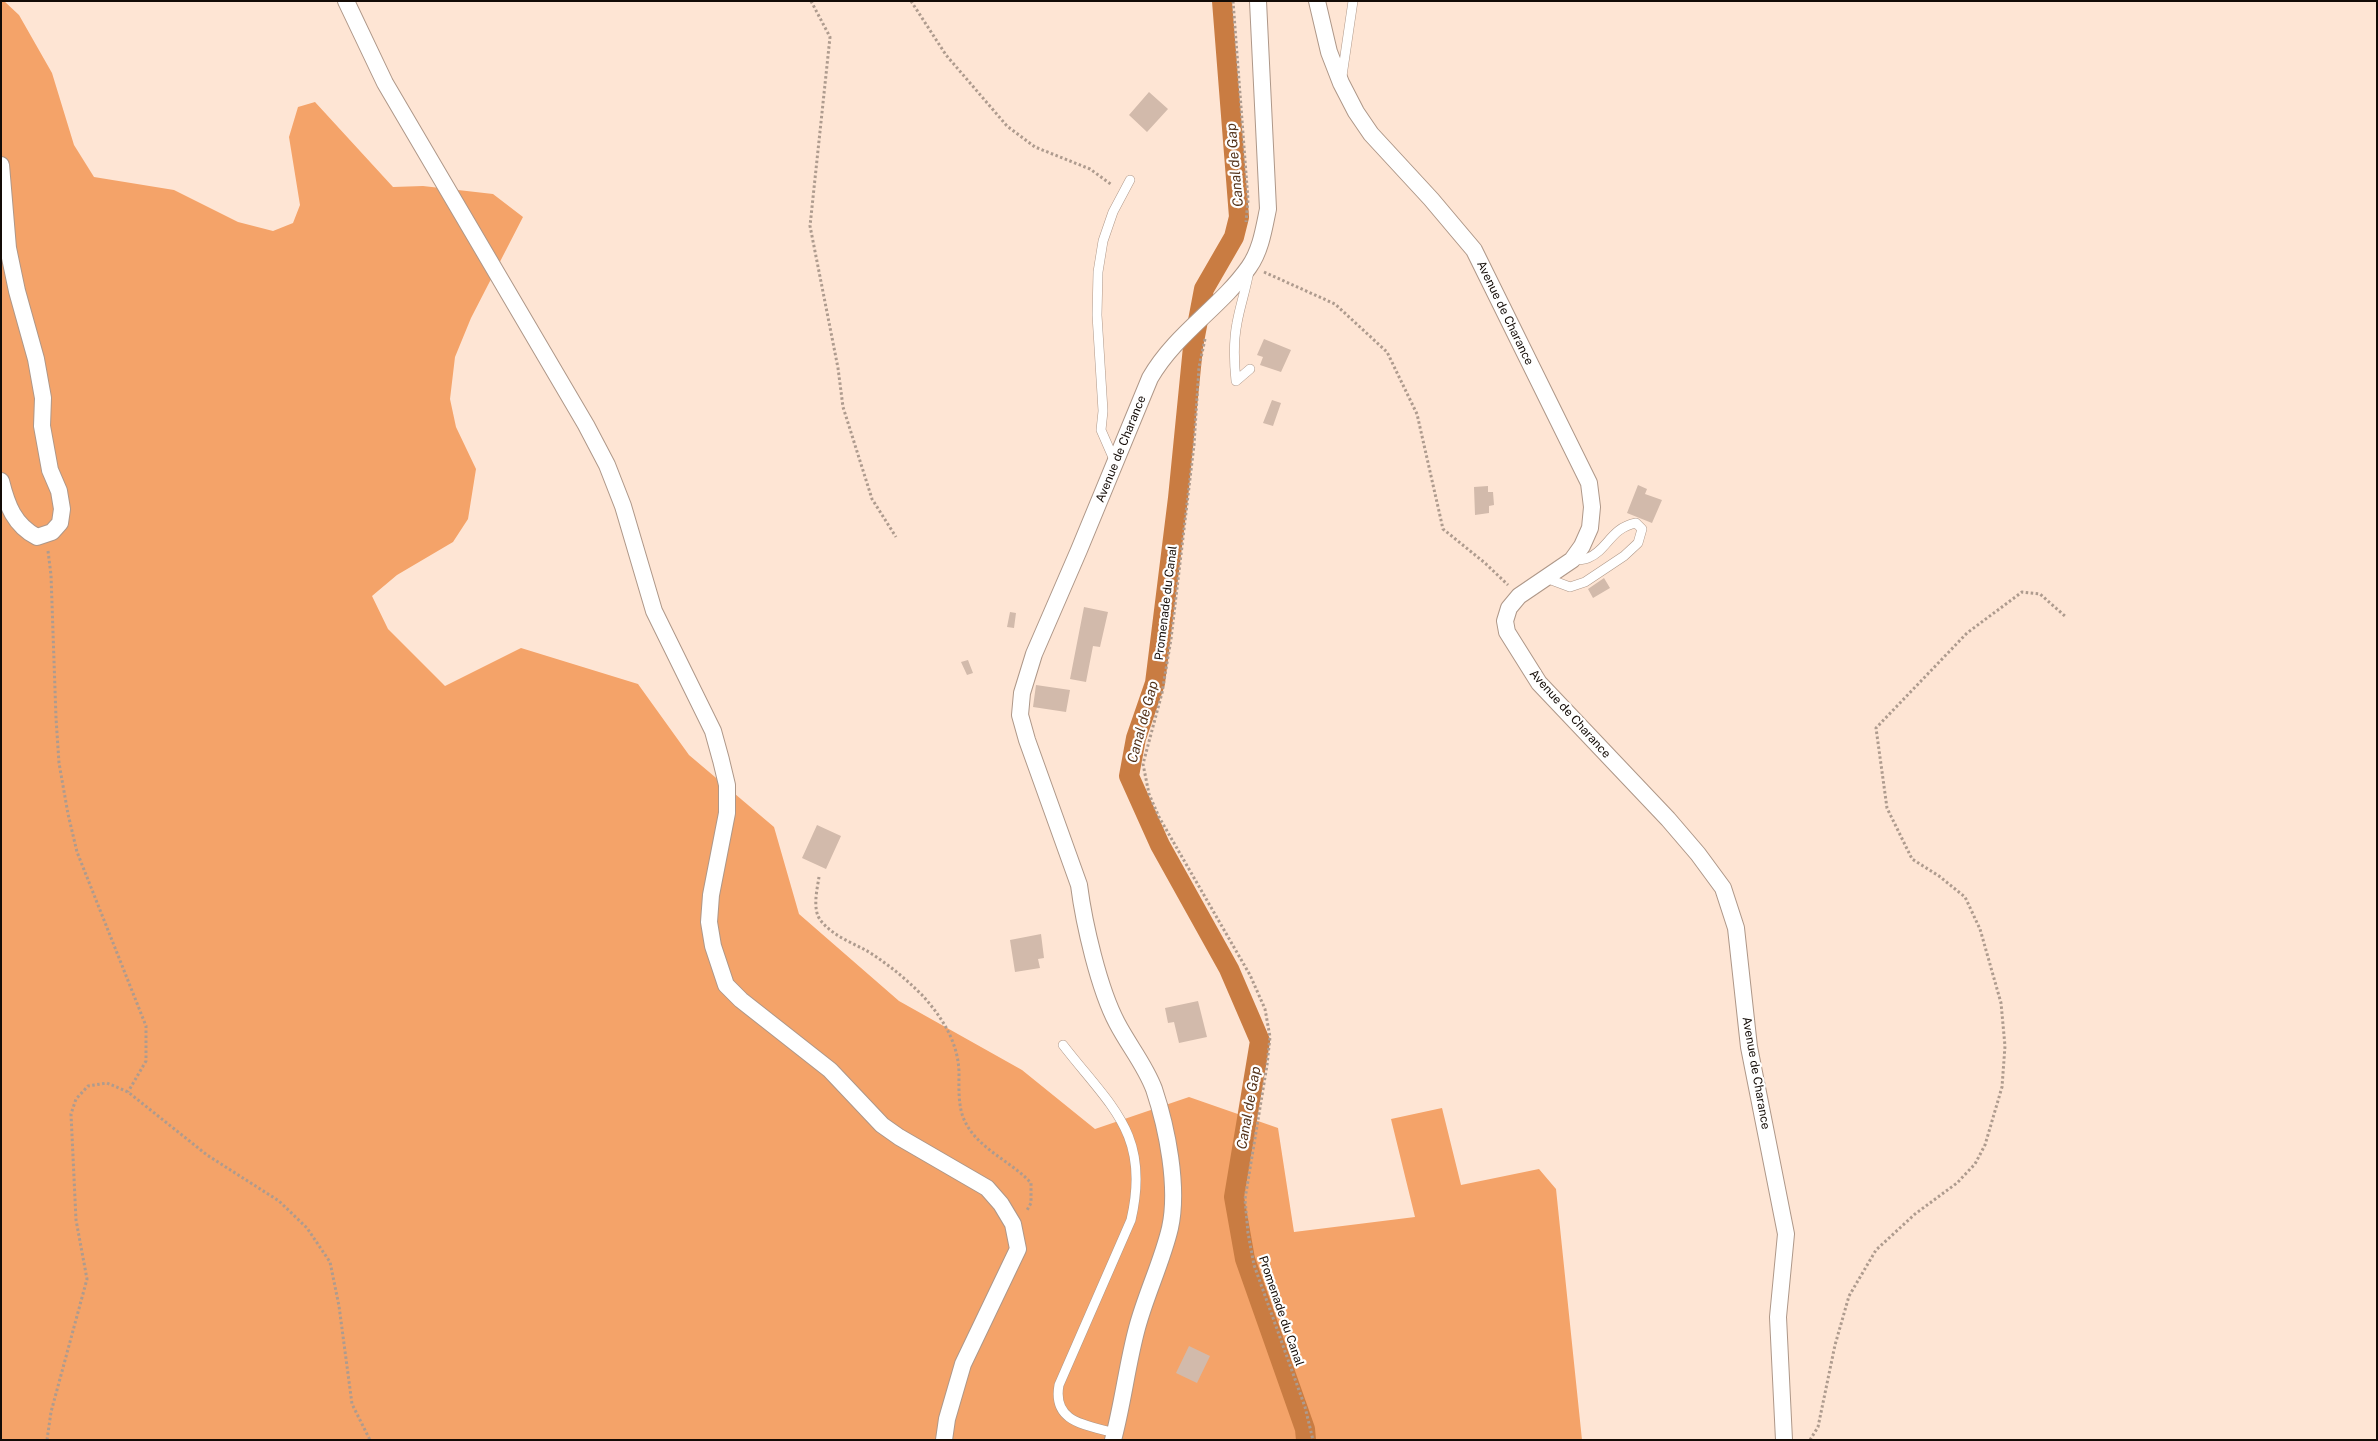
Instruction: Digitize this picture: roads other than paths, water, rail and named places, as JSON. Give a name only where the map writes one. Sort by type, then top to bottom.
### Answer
[{"type":"street","points":[[346,1],[385,83],[586,425],[607,465],[622,506],[638,564],[654,610],[712,731],[728,784],[727,813],[711,895],[709,922],[713,946],[726,985],[741,1000],[830,1070],[882,1125],[899,1138],[987,1188],[1001,1204],[1013,1224],[1018,1249],[963,1364],[947,1418],[944,1440]]},
{"type":"street","name":"Avenue de Charance","points":[[1114,1436],[1137,1328],[1170,1228],[1173,1202],[1163,1120],[1145,1068],[1117,1023],[1107,1002],[1083,909],[1079,885],[1027,740],[1020,715],[1022,693],[1034,654],[1150,378],[1162,356],[1250,266],[1264,232],[1268,209],[1258,1]]},
{"type":"street","name":"Avenue de Charance","points":[[1317,1],[1329,52],[1341,83],[1371,134],[1450,220],[1474,250],[1589,483],[1592,507],[1590,528],[1572,560],[1519,596],[1509,608],[1505,621],[1507,632],[1524,663],[1539,683],[1698,854],[1723,888],[1736,928],[1749,1047],[1786,1234],[1778,1317],[1784,1440]]},
{"type":"street","points":[[1,165],[8,248],[17,291],[36,359],[43,398],[42,426],[50,470],[59,490],[62,508],[60,523],[52,532],[37,537],[26,531],[15,519],[6,501],[1,481]]},
{"type":"lane","points":[[1341,83],[1353,1]]},
{"type":"lane","points":[[1115,462],[1101,430],[1103,411],[1097,315],[1098,272],[1102,241],[1113,212],[1130,180]]},
{"type":"lane","points":[[1250,266],[1246,293],[1237,323],[1234,358],[1236,381],[1250,369]]},
{"type":"lane","points":[[1546,578],[1570,587],[1585,582],[1624,556],[1638,543],[1642,529],[1636,523],[1625,525],[1611,536],[1596,554],[1586,559],[1572,560]]},
{"type":"lane","points":[[1063,1045],[1119,1116],[1131,1139],[1135,1155],[1136,1197],[1132,1220],[1057,1393],[1057,1402],[1062,1412],[1072,1420],[1114,1436]]},
{"type":"waterway","name":"Canal de Gap","points":[[1222,1],[1239,217],[1234,237],[1204,289],[1193,347],[1178,498],[1155,683],[1136,738],[1129,776],[1160,845],[1229,969],[1260,1041],[1234,1197],[1245,1259],[1305,1429],[1306,1440]]}]
